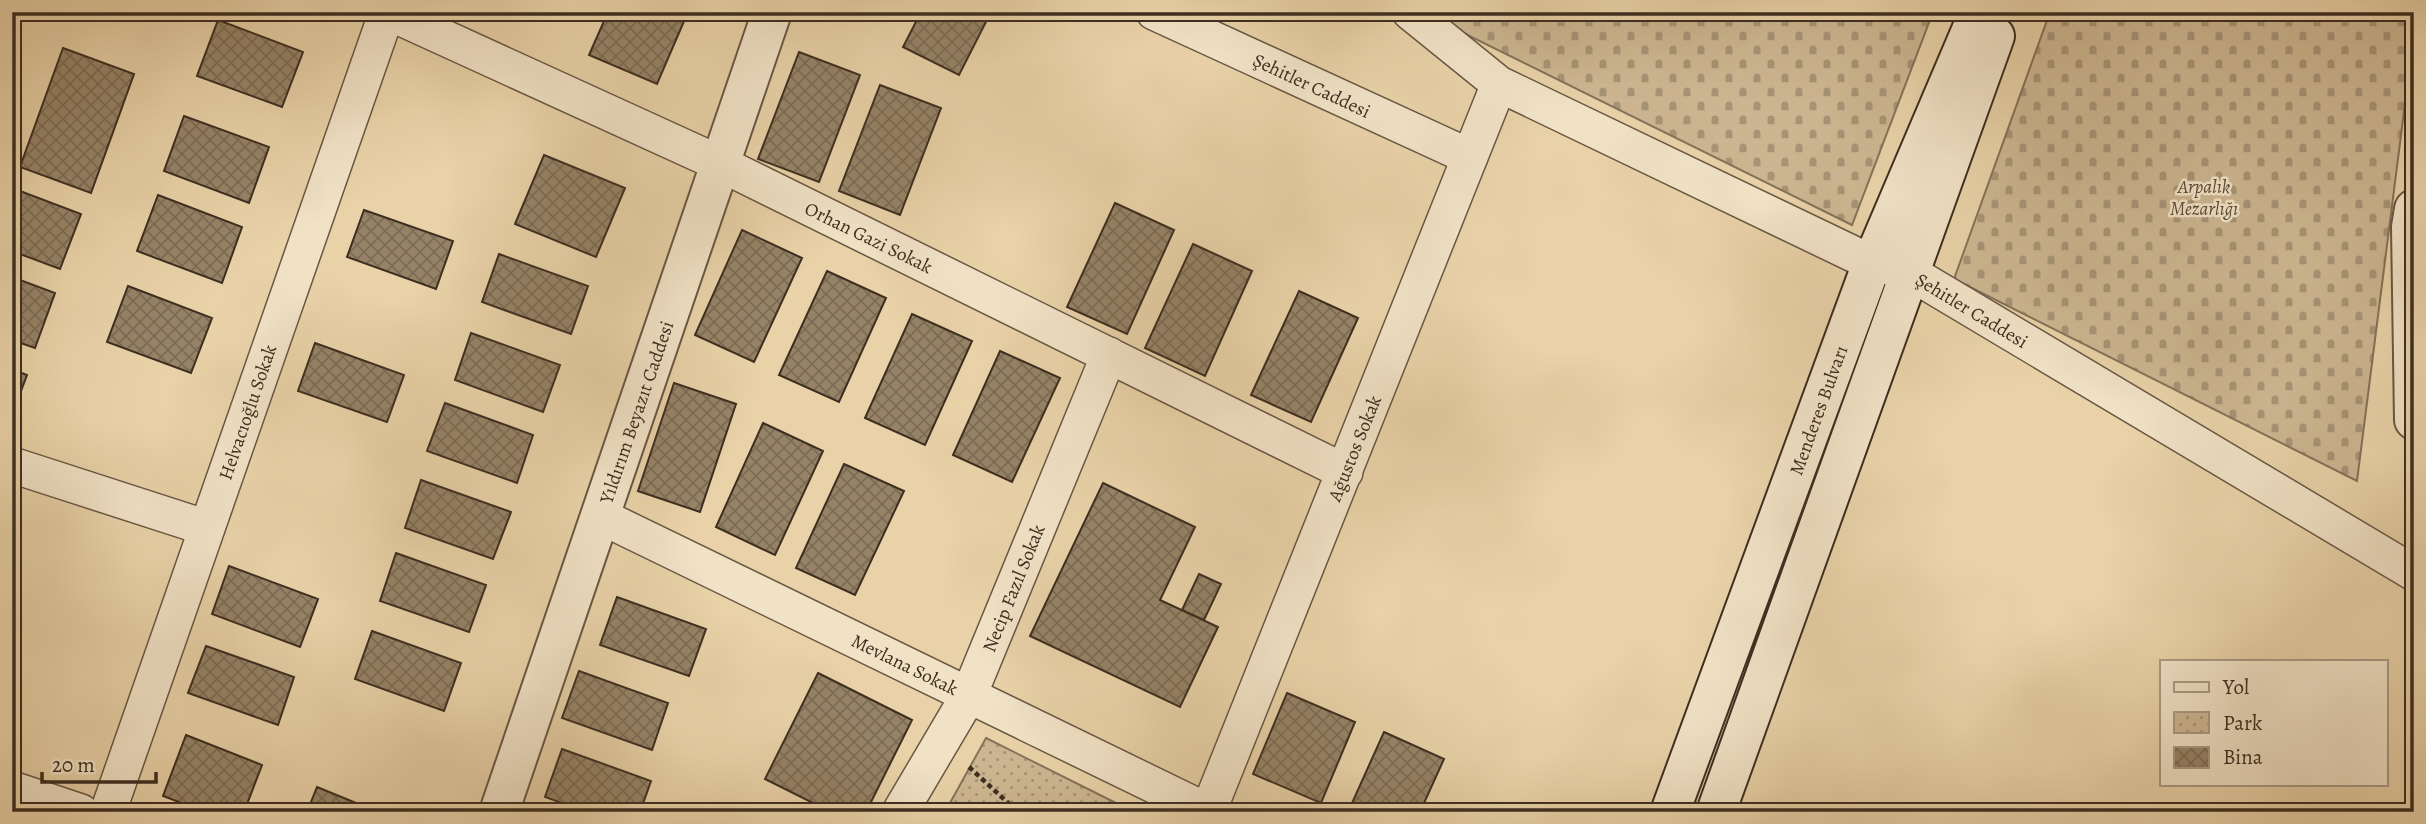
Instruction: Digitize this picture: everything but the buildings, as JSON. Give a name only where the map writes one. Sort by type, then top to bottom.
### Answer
[{"type":"main road","name":"Yıldırım Beyazıt Caddesi","points":[[499,812],[772,12]]},
{"type":"main road","name":"Menderes Bulvarı","points":[[1670,812],[1872,262],[1979,12]]},
{"type":"main road","name":"Menderes Bulvarı","points":[[1716,812],[2003,12]]},
{"type":"main road","points":[[2414,209],[2411,227],[2414,420]]},
{"type":"street","name":"Orhan Gazi Sokak","points":[[388,12],[720,164],[1345,471]]},
{"type":"street","name":"Helvacıoğlu Sokak","points":[[108,812],[388,12]]},
{"type":"street","name":"Şehitler Caddesi","points":[[1154,12],[1470,158]]},
{"type":"street","name":"Şehitler Caddesi","points":[[1410,12],[1499,84],[1872,262],[1909,272],[2414,573]]},
{"type":"street","name":"Ağustos Sokak","points":[[1209,812],[1499,84]]},
{"type":"street","name":"Necip Fazıl Sokak","points":[[900,812],[969,695],[1110,355]]},
{"type":"street","points":[[12,465],[207,528]]},
{"type":"street","name":"Mevlana Sokak","points":[[600,516],[1209,812]]},
{"type":"street","points":[[12,789],[80,812]]},
{"type":"path","points":[[941,741],[1018,812]]},
{"type":"green space","points":[[1421,12],[1933,12],[1852,225]]},
{"type":"green space","name":"Arpalık Mezarlığı","points":[[2050,12],[2414,12],[2414,33],[2357,481],[1954,279]]},
{"type":"green space","points":[[986,738],[1134,812],[945,812]]}]
